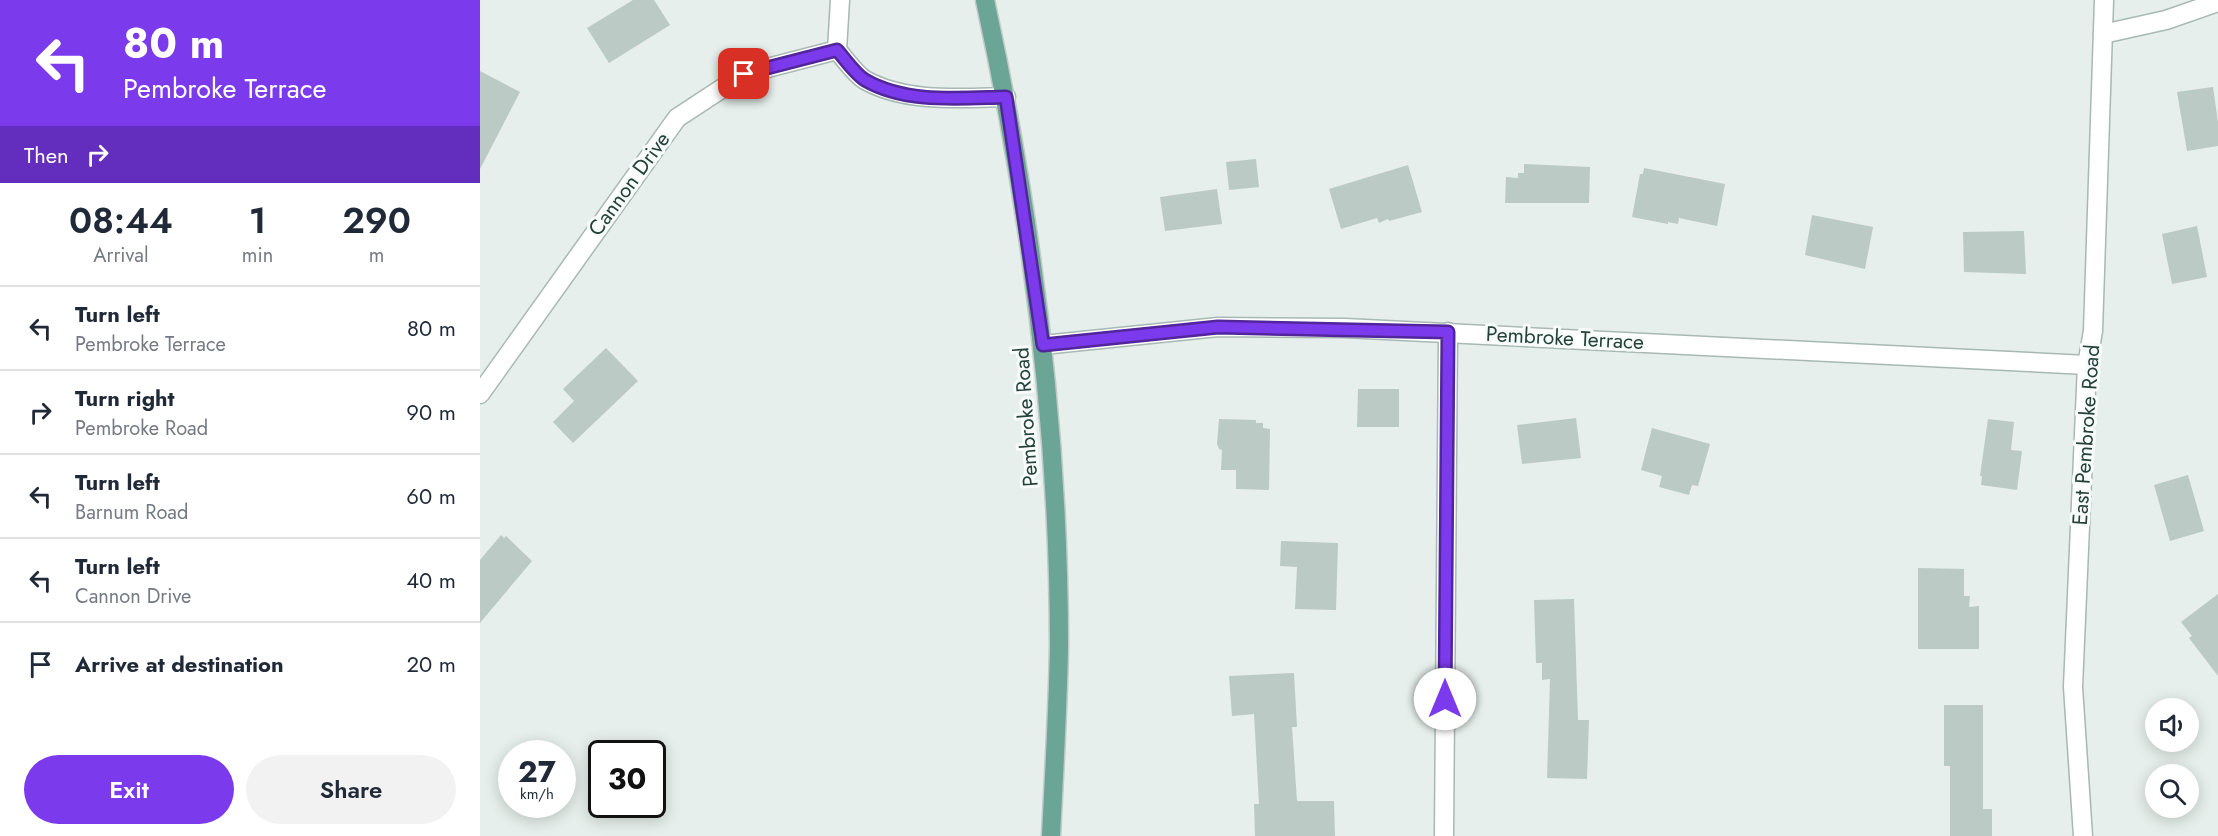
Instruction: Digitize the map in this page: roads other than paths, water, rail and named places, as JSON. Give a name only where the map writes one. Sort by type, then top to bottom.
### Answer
[{"type":"main road","name":"Pembroke Road","points":[[985,0],[1006,97],[1043,345],[1054,494],[1059,646],[1051,836]]},
{"type":"street","points":[[840,0],[837,50],[863,79],[893,93],[956,98],[1006,97]]},
{"type":"street","name":"East Pembroke Road","points":[[2083,836],[2073,687],[2087,365],[2093,331],[2104,0]]},
{"type":"street","points":[[2103,34],[2166,20],[2218,2]]},
{"type":"street","name":"Cannon Drive","points":[[480,394],[677,118],[744,74],[837,50]]},
{"type":"street","name":"Pembroke Terrace","points":[[1043,345],[1218,327],[1448,332],[2087,365]]},
{"type":"street","points":[[1444,836],[1448,332]]}]
